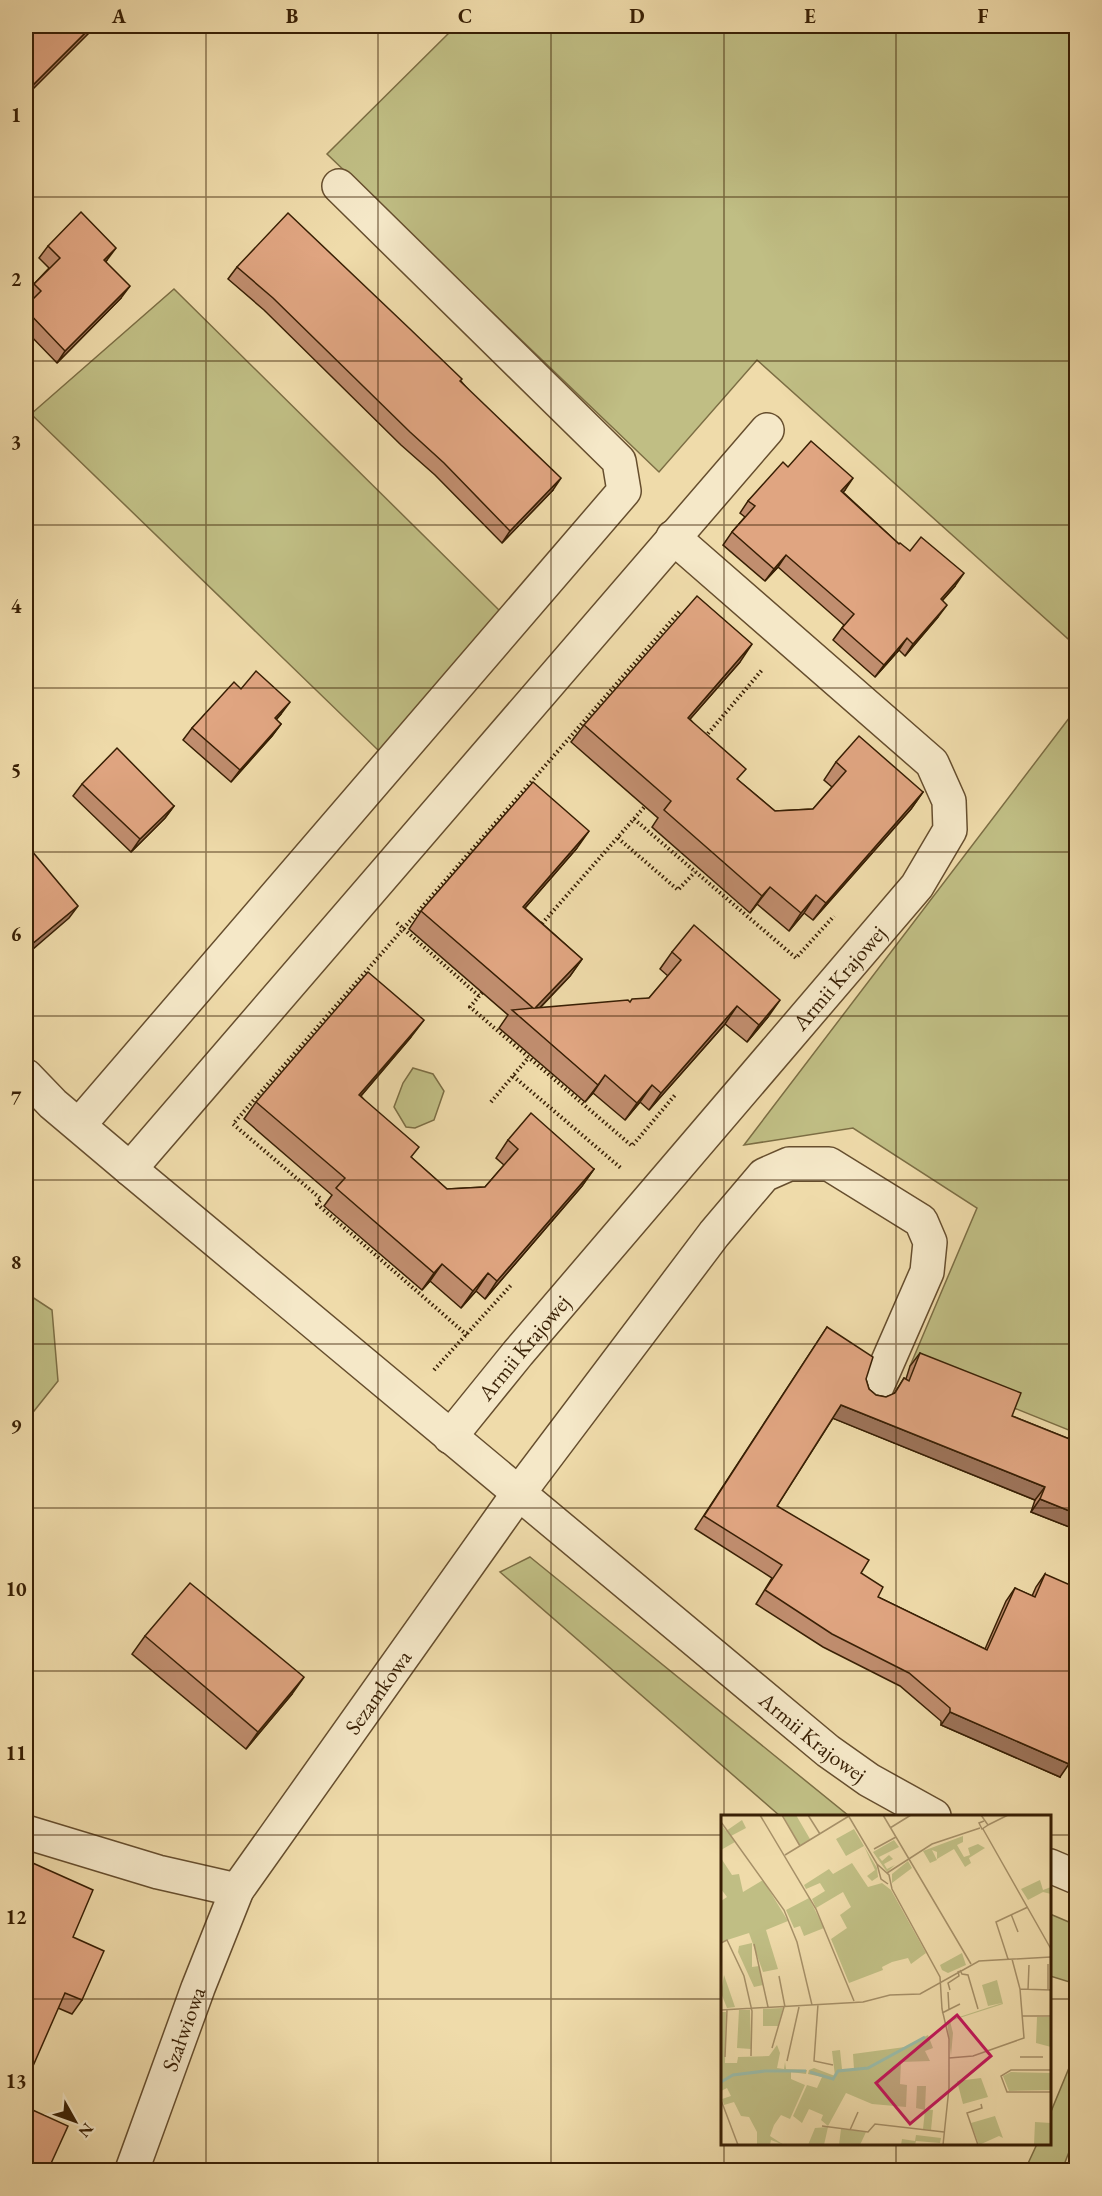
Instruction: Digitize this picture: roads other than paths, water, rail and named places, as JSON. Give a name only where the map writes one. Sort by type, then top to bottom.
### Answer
[{"type":"street","points":[[79,1125],[624,491],[619,461],[339,186]]},
{"type":"street","points":[[130,1169],[767,430]]},
{"type":"street","name":"Armii Krajowej","points":[[450,1437],[518,1353],[917,886],[950,830],[950,801],[933,763],[673,537]]},
{"type":"street","name":"Armii Krajowej","points":[[26,1076],[130,1169],[828,1751],[869,1780],[932,1815]]},
{"type":"street","name":"Sezamkowa","points":[[237,1890],[518,1494],[714,1234],[764,1175],[789,1164],[829,1164],[921,1221],[930,1242],[927,1272],[875,1391]]},
{"type":"street","points":[[26,1832],[159,1872],[237,1890]]},
{"type":"street","points":[[1051,1866],[1077,1877]]},
{"type":"street","name":"Szałwiowa","points":[[132,2170],[198,1988],[237,1890]]}]
